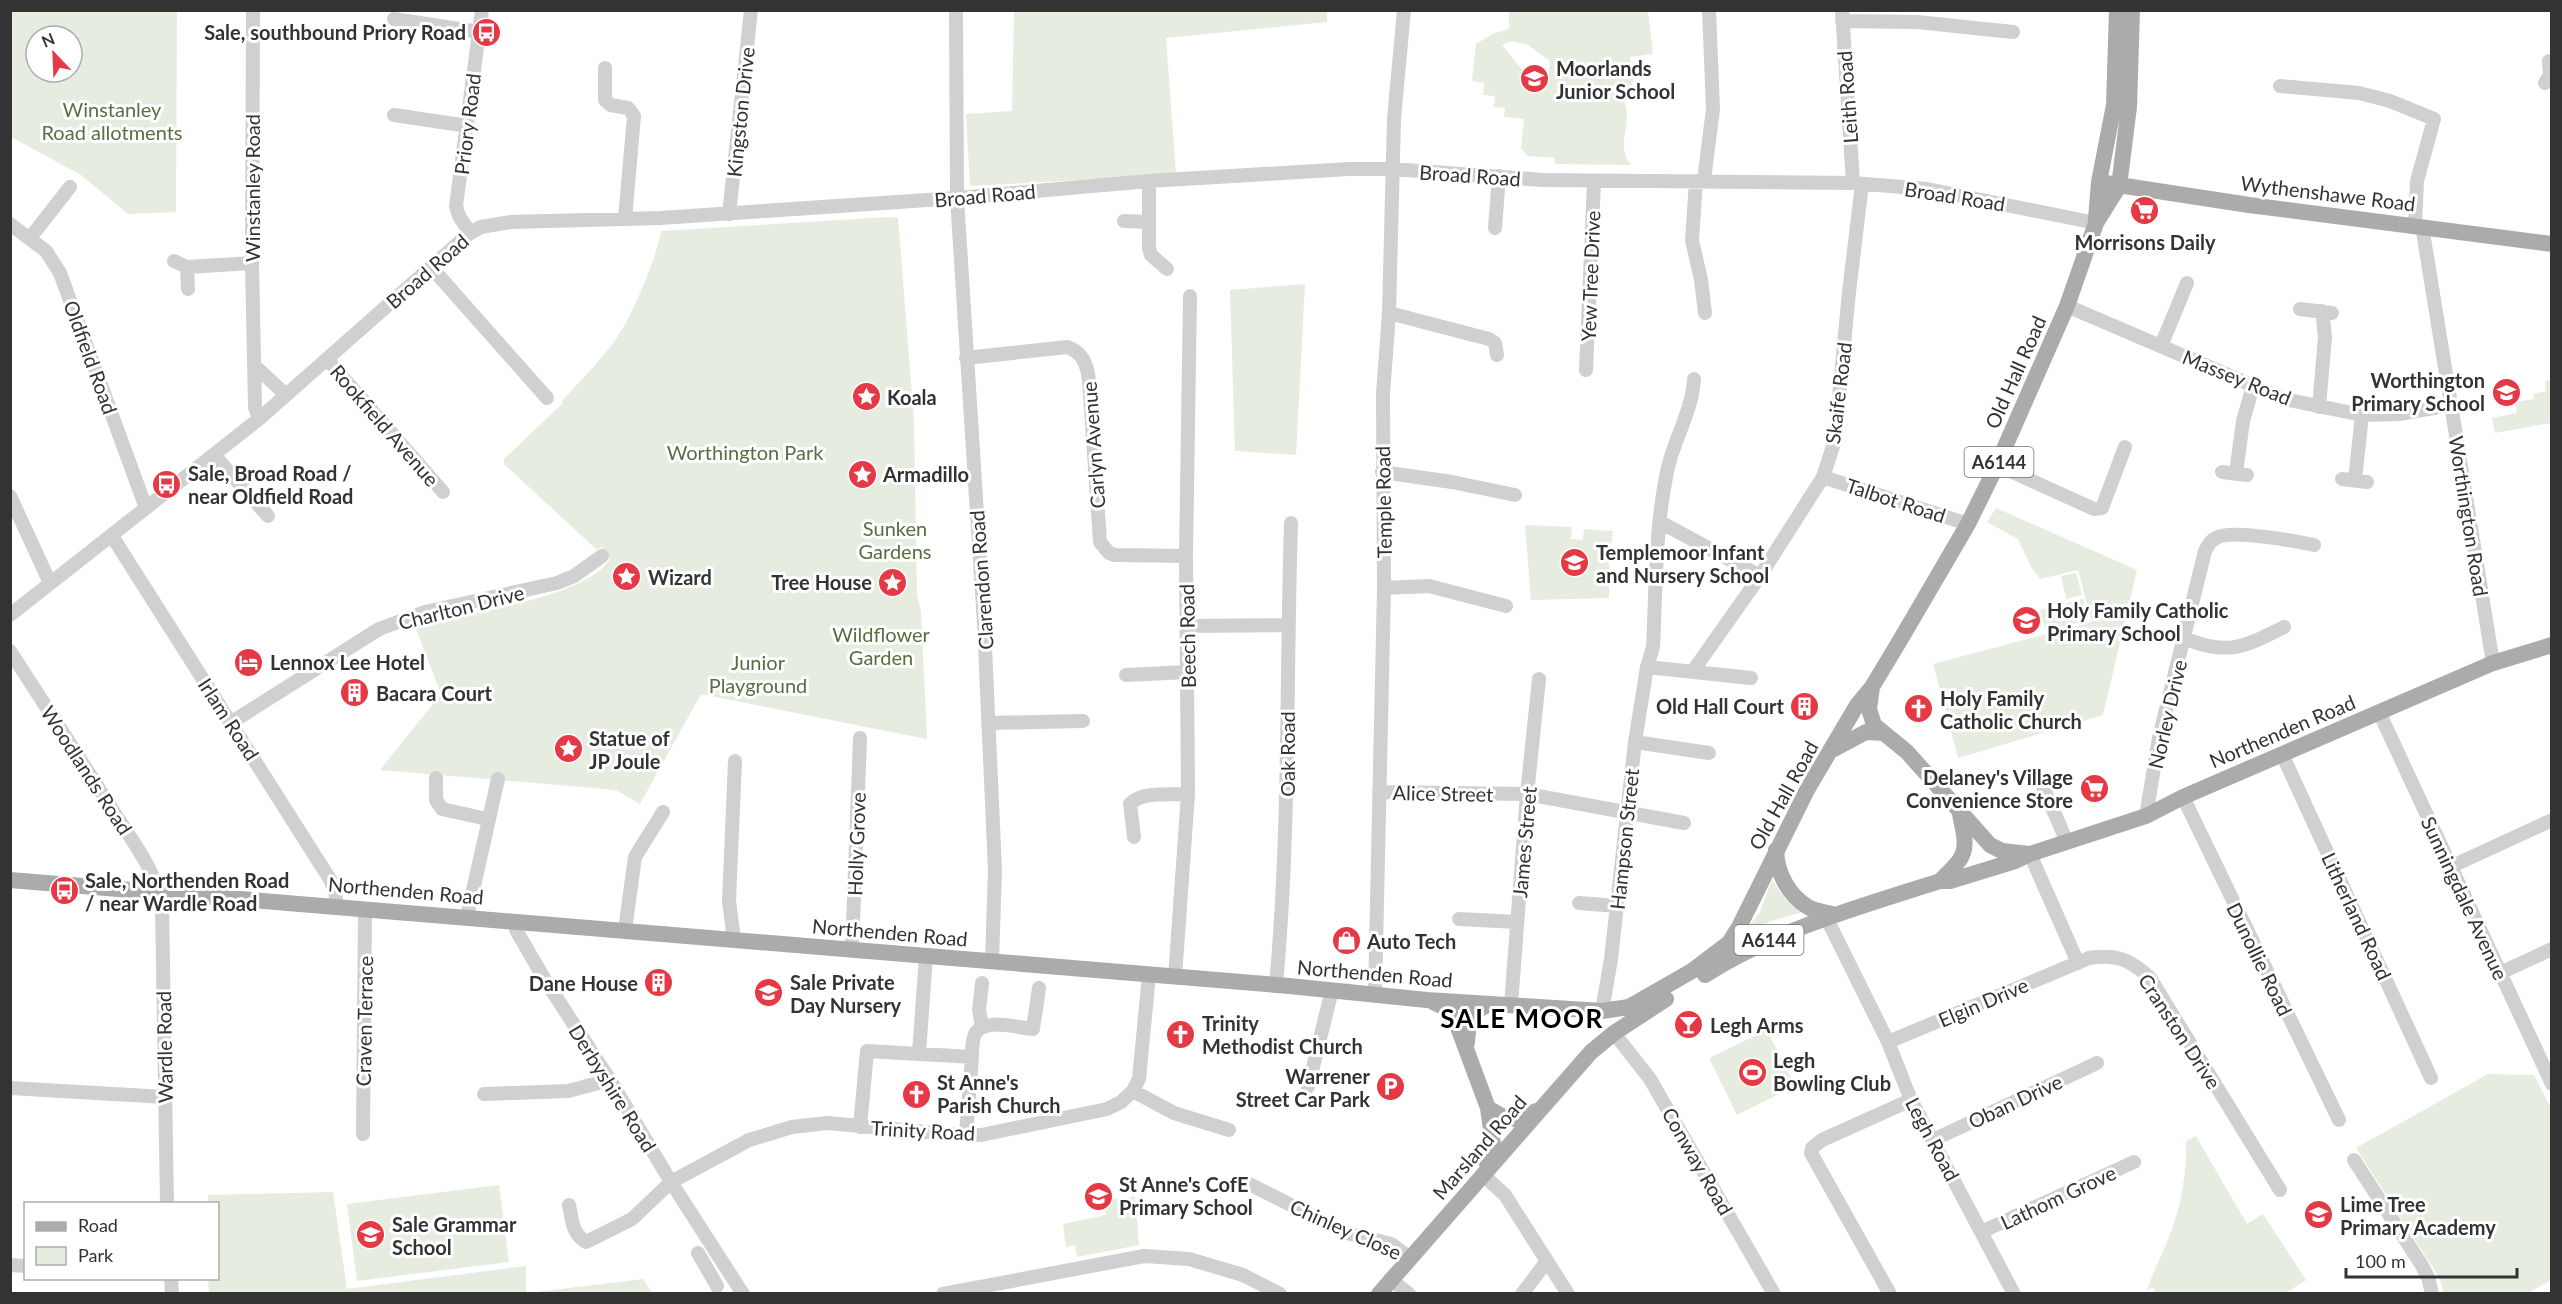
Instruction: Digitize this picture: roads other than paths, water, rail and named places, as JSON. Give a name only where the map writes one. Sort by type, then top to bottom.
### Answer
[{"type":"main road","name":"Old Hall Road","points":[[2096,223],[2099,182],[2114,105],[2116,10]]},
{"type":"main road","name":"Old Hall Road","points":[[1739,927],[1807,790],[1857,705],[1872,687],[1968,524],[1997,465],[2067,306],[2096,223],[2119,186],[2129,117],[2132,10]]},
{"type":"main road","name":"Wythenshawe Road","points":[[2099,182],[2552,244]]},
{"type":"main road","name":"Northenden Road","points":[[1614,1033],[1721,965],[1796,927],[1940,881],[1950,881],[1993,868],[2146,816],[2183,797],[2493,663],[2552,645]]},
{"type":"main road","name":"Old Hall Road","points":[[1872,687],[1870,717],[1883,733]]},
{"type":"main road","points":[[1833,749],[1866,732],[1883,733]]},
{"type":"main road","name":"A6144","points":[[1883,733],[1907,752],[1960,813],[1965,840],[1961,860],[1940,881]]},
{"type":"main road","name":"Northenden Road","points":[[1960,813],[1990,845],[2002,851],[2030,854]]},
{"type":"main road","name":"A6144","points":[[1776,850],[1777,866],[1788,887],[1809,908],[1829,916]]},
{"type":"main road","name":"Northenden Road","points":[[10,880],[1375,993],[1426,1000],[1602,1011],[1629,1007],[1692,971],[1729,943],[1739,927]]},
{"type":"main road","points":[[1426,1000],[1446,1008],[1452,1014],[1466,1047]]},
{"type":"main road","name":"A6144","points":[[1482,1174],[1493,1145],[1488,1108],[1466,1047],[1468,1023],[1473,1013],[1491,1004]]},
{"type":"main road","name":"Marsland Road","points":[[1378,1293],[1591,1052],[1614,1033]]},
{"type":"main road","name":"A6144","points":[[1488,1108],[1502,1117],[1521,1120],[1541,1108]]},
{"type":"street","name":"Winstanley Road","points":[[253,10],[252,263],[255,407],[259,419]]},
{"type":"street","name":"Priory Road","points":[[470,233],[459,216],[456,206],[482,10]]},
{"type":"street","name":"Kingston Drive","points":[[729,213],[751,10]]},
{"type":"street","name":"Clarendon Road","points":[[956,10],[957,198],[984,624],[995,870],[992,961]]},
{"type":"street","name":"Temple Road","points":[[1375,993],[1384,588],[1383,394],[1389,313],[1394,119],[1404,10]]},
{"type":"street","points":[[1706,314],[1692,240],[1713,109],[1708,10]]},
{"type":"street","points":[[1842,16],[2013,32]]},
{"type":"street","name":"Leith Road","points":[[1842,16],[1858,183]]},
{"type":"street","points":[[394,19],[479,32]]},
{"type":"street","points":[[605,68],[605,100],[611,105],[628,108],[633,112],[635,122],[625,219]]},
{"type":"street","name":"Worthington Road","points":[[2280,86],[2359,93],[2390,101],[2434,119],[2416,181],[2418,226],[2451,405],[2493,663]]},
{"type":"street","points":[[394,115],[468,126]]},
{"type":"street","name":"Broad Road","points":[[10,615],[259,419],[470,233],[481,227],[511,222],[729,213],[957,198],[1149,181],[1349,169],[1392,169],[1594,182],[1858,183],[1928,189],[2096,223]]},
{"type":"street","points":[[1495,228],[1499,176]]},
{"type":"street","points":[[1149,181],[1149,248],[1151,255],[1167,269]]},
{"type":"street","name":"Yew Tree Drive","points":[[1586,370],[1594,182]]},
{"type":"street","name":"Skaife Road","points":[[1688,670],[1760,576],[1823,477],[1835,440],[1858,183]]},
{"type":"street","points":[[30,238],[70,187]]},
{"type":"street","points":[[1124,221],[1149,222]]},
{"type":"street","name":"Oldfield Road","points":[[10,224],[46,251],[60,273],[146,508]]},
{"type":"street","points":[[174,261],[188,267],[252,263]]},
{"type":"street","points":[[188,267],[188,289]]},
{"type":"street","points":[[431,267],[547,398]]},
{"type":"street","points":[[2161,346],[2187,283]]},
{"type":"street","name":"Beech Road","points":[[1175,977],[1188,794],[1186,556],[1190,296]]},
{"type":"street","name":"Massey Road","points":[[2067,306],[2283,399],[2362,414],[2399,414],[2451,405]]},
{"type":"street","points":[[2300,309],[2327,312],[2319,407]]},
{"type":"street","points":[[1389,313],[1489,339],[1495,343],[1497,355]]},
{"type":"street","name":"Carlyn Avenue","points":[[966,358],[1067,347],[1076,350],[1083,358],[1089,380],[1098,535],[1103,548],[1109,553],[1135,556],[1186,556]]},
{"type":"street","name":"Rookfield Avenue","points":[[327,359],[443,492]]},
{"type":"street","points":[[254,364],[286,395]]},
{"type":"street","name":"Hampson Street","points":[[1602,1011],[1635,742],[1647,667],[1653,647],[1660,522],[1670,457],[1691,403],[1694,379]]},
{"type":"street","points":[[2222,472],[2242,474],[2242,422],[2253,387]]},
{"type":"street","points":[[2355,480],[2362,414]]},
{"type":"street","points":[[1997,465],[2094,509],[2102,508],[2125,447]]},
{"type":"street","points":[[214,455],[268,516]]},
{"type":"street","points":[[1382,472],[1452,482],[1515,495]]},
{"type":"street","name":"Talbot Road","points":[[1823,477],[1968,524]]},
{"type":"street","points":[[10,496],[50,583]]},
{"type":"street","points":[[1660,522],[1760,576]]},
{"type":"street","name":"Oak Road","points":[[1276,985],[1286,848],[1291,523]]},
{"type":"street","name":"Norley Drive","points":[[2146,816],[2159,738],[2186,639],[2205,550],[2210,542],[2224,535],[2314,545]]},
{"type":"street","name":"Irlam Road","points":[[112,536],[331,881],[336,896],[335,906]]},
{"type":"street","name":"Charlton Drive","points":[[232,722],[379,629],[425,612],[557,584],[580,572],[602,556]]},
{"type":"street","points":[[1384,588],[1429,586],[1506,606]]},
{"type":"street","points":[[1188,626],[1288,625]]},
{"type":"street","points":[[2186,639],[2208,648],[2229,649],[2284,627]]},
{"type":"street","name":"Woodlands Road","points":[[10,651],[122,825],[154,878],[159,891]]},
{"type":"street","points":[[1647,667],[1751,678]]},
{"type":"street","points":[[1126,675],[1188,672]]},
{"type":"street","name":"James Street","points":[[1511,1005],[1527,794],[1539,679]]},
{"type":"street","name":"Sunningdale Avenue","points":[[2379,712],[2552,1084]]},
{"type":"street","points":[[988,723],[1083,721]]},
{"type":"street","name":"Holly Grove","points":[[852,950],[860,738]]},
{"type":"street","points":[[1635,742],[1709,753]]},
{"type":"street","name":"Litherland Road","points":[[2282,754],[2431,1078]]},
{"type":"street","points":[[734,940],[729,901],[735,760]]},
{"type":"street","points":[[2038,775],[2067,842]]},
{"type":"street","points":[[436,778],[436,800],[442,809],[487,819]]},
{"type":"street","points":[[467,917],[487,819],[498,779]]},
{"type":"street","name":"Alice Street","points":[[1379,792],[1527,794],[1684,824]]},
{"type":"street","points":[[1134,837],[1130,804],[1132,801],[1143,797],[1188,794]]},
{"type":"street","name":"Dunollie Road","points":[[2183,797],[2339,1120]]},
{"type":"street","points":[[625,930],[635,856],[663,812]]},
{"type":"street","points":[[2450,867],[2552,820]]},
{"type":"street","points":[[2030,854],[2078,963]]},
{"type":"street","name":"Wardle Road","points":[[159,891],[162,905],[167,1202]]},
{"type":"street","points":[[1580,903],[1616,911]]},
{"type":"street","name":"Craven Terrace","points":[[363,1134],[365,909]]},
{"type":"street","name":"Legh Road","points":[[1829,916],[1888,1042],[1911,1100],[2014,1293]]},
{"type":"street","points":[[1459,918],[1517,922]]},
{"type":"street","name":"Derbyshire Road","points":[[517,921],[516,930],[545,980],[743,1293]]},
{"type":"street","points":[[2500,973],[2552,949]]},
{"type":"street","points":[[919,1053],[926,956]]},
{"type":"street","name":"Cranston Drive","points":[[2078,963],[2089,958],[2113,956],[2140,968],[2150,978],[2280,1190]]},
{"type":"street","name":"Elgin Drive","points":[[1888,1042],[2078,963]]},
{"type":"street","points":[[1149,975],[1142,1063],[1139,1079],[1133,1091],[1174,1113],[1229,1130]]},
{"type":"street","points":[[982,983],[979,1010],[982,1026]]},
{"type":"street","points":[[966,1135],[974,1036],[982,1026],[1034,1029],[1039,988]]},
{"type":"street","points":[[1308,1087],[1332,990]]},
{"type":"street","name":"Conway Road","points":[[1614,1033],[1650,1079],[1774,1293]]},
{"type":"street","points":[[861,1127],[867,1051],[972,1057]]},
{"type":"street","name":"Oban Drive","points":[[1933,1140],[2097,1064]]},
{"type":"street","points":[[484,1094],[568,1091],[610,1080]]},
{"type":"street","points":[[10,1088],[165,1097]]},
{"type":"street","name":"Trinity Road","points":[[569,1205],[575,1230],[586,1242],[632,1220],[671,1182],[725,1152],[771,1132],[808,1124],[827,1123],[981,1135],[1107,1109],[1121,1102],[1133,1091]]},
{"type":"street","points":[[1890,1293],[1811,1153],[1812,1148],[1822,1140],[1911,1100]]},
{"type":"street","points":[[2354,1160],[2421,1264],[2428,1277],[2432,1293]]},
{"type":"street","name":"Lathom Grove","points":[[1981,1232],[2134,1162]]},
{"type":"street","points":[[1482,1174],[1505,1195],[1568,1293]]},
{"type":"street","name":"Chinley Close","points":[[1249,1184],[1347,1233],[1391,1244],[1410,1258]]},
{"type":"street","points":[[717,1253],[700,1258],[713,1290],[733,1276]]},
{"type":"street","points":[[943,1293],[1144,1256],[1189,1259],[1243,1275],[1280,1293]]},
{"type":"street","points":[[1522,1293],[1547,1261]]},
{"type":"street","points":[[1390,1280],[1409,1293]]},
{"type":"place","name":"Sale, southbound Priory Road","points":[[487,32]]},
{"type":"place","name":"Moorlands Junior School","points":[[1535,79]]},
{"type":"place","name":"Morrisons Daily","points":[[2145,211]]},
{"type":"place","name":"Worthington Primary School","points":[[2506,392]]},
{"type":"place","name":"Koala","points":[[866,397]]},
{"type":"place","name":"Armadillo","points":[[862,474]]},
{"type":"place","name":"Sale, Broad Road / near Oldfield Road","points":[[167,485]]},
{"type":"place","name":"Templemoor Infant and Nursery School","points":[[1575,563]]},
{"type":"place","name":"Wizard","points":[[627,577]]},
{"type":"place","name":"Tree House","points":[[893,582]]},
{"type":"place","name":"Holy Family Catholic Primary School","points":[[2026,621]]},
{"type":"place","name":"Lennox Lee Hotel","points":[[249,662]]},
{"type":"place","name":"Bacara Court","points":[[355,693]]},
{"type":"place","name":"Old Hall Court","points":[[1805,706]]},
{"type":"place","name":"Holy Family Catholic Church","points":[[1919,709]]},
{"type":"place","name":"Statue of JP Joule","points":[[568,749]]},
{"type":"place","name":"Delaney's Village Convenience Store","points":[[2094,788]]},
{"type":"place","name":"Sale, Northenden Road / near Wardle Road","points":[[64,891]]},
{"type":"place","name":"Auto Tech","points":[[1346,941]]},
{"type":"place","name":"Dane House","points":[[659,983]]},
{"type":"place","name":"Sale Private Day Nursery","points":[[769,993]]},
{"type":"place","name":"Legh Arms","points":[[1689,1025]]},
{"type":"place","name":"Trinity Methodist Church","points":[[1181,1034]]},
{"type":"place","name":"Legh Bowling Club","points":[[1752,1072]]},
{"type":"place","name":"Warrener Street Car Park","points":[[1391,1087]]},
{"type":"place","name":"St Anne's Parish Church","points":[[916,1094]]},
{"type":"place","name":"St Anne's CofE Primary School","points":[[1098,1196]]},
{"type":"place","name":"Lime Tree Primary Academy","points":[[2319,1215]]},
{"type":"place","name":"Sale Grammar School","points":[[371,1235]]},
{"type":"district","name":"SALE MOOR","points":[[1522,1018]]},
{"type":"park label","name":"Winstanley Road allotments","points":[[112,120]]},
{"type":"park label","name":"Worthington Park","points":[[745,452]]},
{"type":"park label","name":"Sunken Gardens","points":[[895,540]]},
{"type":"park label","name":"Wildflower Garden","points":[[881,646]]},
{"type":"park label","name":"Junior Playground","points":[[758,674]]}]
